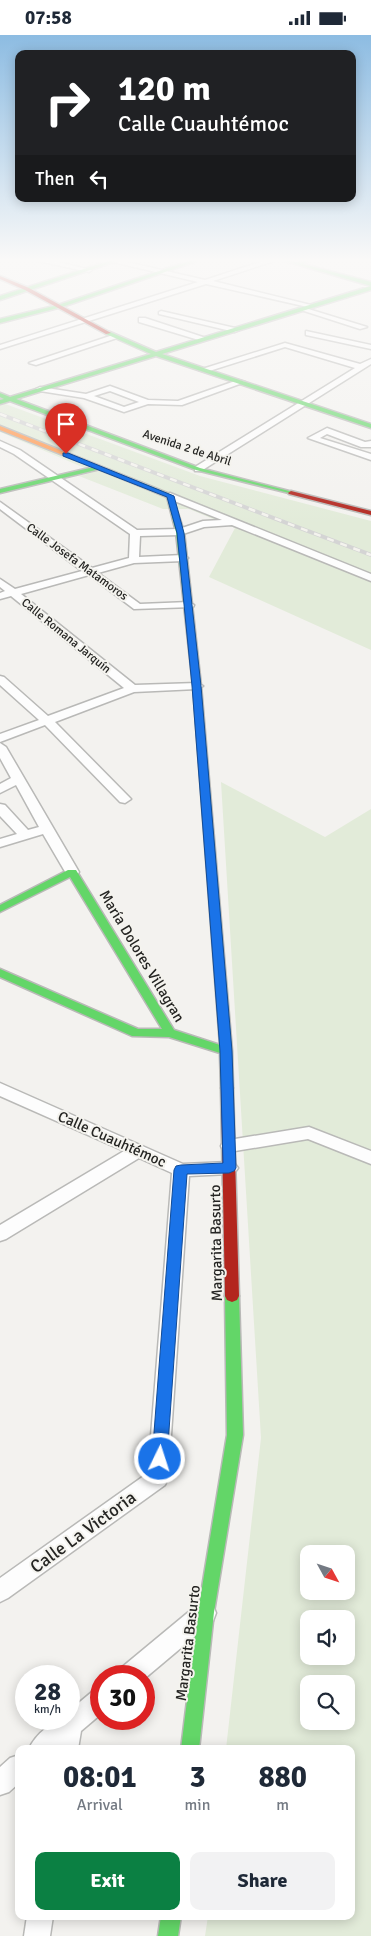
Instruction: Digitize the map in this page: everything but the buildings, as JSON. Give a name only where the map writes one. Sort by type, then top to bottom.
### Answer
[{"type":"main road","points":[[141,348],[370,424]]},
{"type":"main road","points":[[3,399],[177,348]]},
{"type":"main road","name":"Avenida 2 de Abril","points":[[3,399],[198,469],[371,513]]},
{"type":"main road","points":[[0,428],[170,496]]},
{"type":"main road","points":[[0,491],[98,468]]},
{"type":"main road","name":"Margarita Basurto","points":[[170,496],[180,533],[184,558],[197,686],[226,1051],[235,1435],[206,1613],[190,1745]]},
{"type":"main road","points":[[0,909],[75,880]]},
{"type":"main road","name":"María Dolores Villagran","points":[[75,880],[170,1033],[192,1042],[226,1051]]},
{"type":"main road","points":[[0,921],[36,904]]},
{"type":"main road","points":[[0,973],[136,1033],[170,1033]]},
{"type":"main road","points":[[168,1936],[170,1920]]},
{"type":"street","points":[[33,363],[82,348]]},
{"type":"street","points":[[204,370],[276,348]]},
{"type":"street","points":[[294,348],[371,371]]},
{"type":"street","points":[[198,469],[371,361]]},
{"type":"street","points":[[86,396],[110,388],[147,401],[179,403],[241,382]]},
{"type":"street","points":[[40,389],[86,396],[124,410],[147,401]]},
{"type":"street","points":[[370,455],[312,438],[327,431],[364,445],[371,444]]},
{"type":"street","points":[[0,444],[17,452],[135,533],[180,533],[203,524],[235,523]]},
{"type":"street","points":[[170,496],[371,578]]},
{"type":"street","name":"Calle Josefa Matamoros","points":[[0,505],[138,607],[188,605]]},
{"type":"street","points":[[134,560],[135,533]]},
{"type":"street","points":[[0,596],[134,560],[184,558]]},
{"type":"street","name":"Calle Romana Jarquín","points":[[0,582],[132,689]]},
{"type":"street","points":[[0,679],[46,720],[125,799]]},
{"type":"street","points":[[0,738],[132,689],[197,686]]},
{"type":"street","points":[[0,747],[75,880]]},
{"type":"street","points":[[0,789],[18,779]]},
{"type":"street","points":[[0,808],[25,835]]},
{"type":"street","points":[[0,843],[46,829]]},
{"type":"street","name":"Calle Cuauhtémoc","points":[[0,1089],[181,1170],[229,1168]]},
{"type":"street","points":[[229,1146],[309,1133],[371,1158]]},
{"type":"street","points":[[0,1234],[138,1151]]},
{"type":"street","name":"Calle La Victoria","points":[[0,1591],[158,1478],[181,1170]]},
{"type":"street","points":[[142,1665],[206,1613]]},
{"type":"street","points":[[80,1717],[90,1708]]},
{"type":"street","points":[[46,1745],[64,1730]]},
{"type":"street","points":[[67,1745],[69,1730]]},
{"type":"street","points":[[0,1783],[15,1770]]},
{"type":"street","points":[[37,1936],[39,1920]]},
{"type":"green space","points":[[0,402],[200,476],[371,521],[371,650],[209,577],[235,528],[189,509],[163,509],[79,476],[94,472],[0,432]]},
{"type":"green space","points":[[221,782],[325,837],[371,809],[371,1936],[205,1936],[207,1920],[355,1920],[355,1745],[226,1745],[261,1438]]},
{"type":"railway","points":[[0,414],[371,555]]},
{"type":"traffic: fast","points":[[142,348],[371,426]]},
{"type":"traffic: fast","points":[[0,402],[177,348]]},
{"type":"traffic: fast","points":[[0,395],[198,469],[291,493]]},
{"type":"traffic: fast","points":[[0,491],[98,468]]},
{"type":"traffic: fast","points":[[140,484],[170,496],[180,532],[197,686],[226,1051],[227,1088]]},
{"type":"traffic: fast","points":[[0,909],[72,872],[170,1033],[193,1042],[226,1051]]},
{"type":"traffic: fast","points":[[0,973],[136,1033],[170,1033]]},
{"type":"traffic: fast","points":[[190,1745],[206,1612],[235,1435],[232,1296]]},
{"type":"traffic: fast","points":[[168,1936],[170,1920]]},
{"type":"traffic: slow","points":[[0,428],[140,484]]},
{"type":"traffic: jam","points":[[291,493],[371,513]]},
{"type":"traffic: jam","points":[[227,1088],[232,1296]]},
{"type":"route","points":[[66,454],[170,496],[180,533],[197,686],[226,1051],[229,1168],[181,1170],[160,1459]]}]
